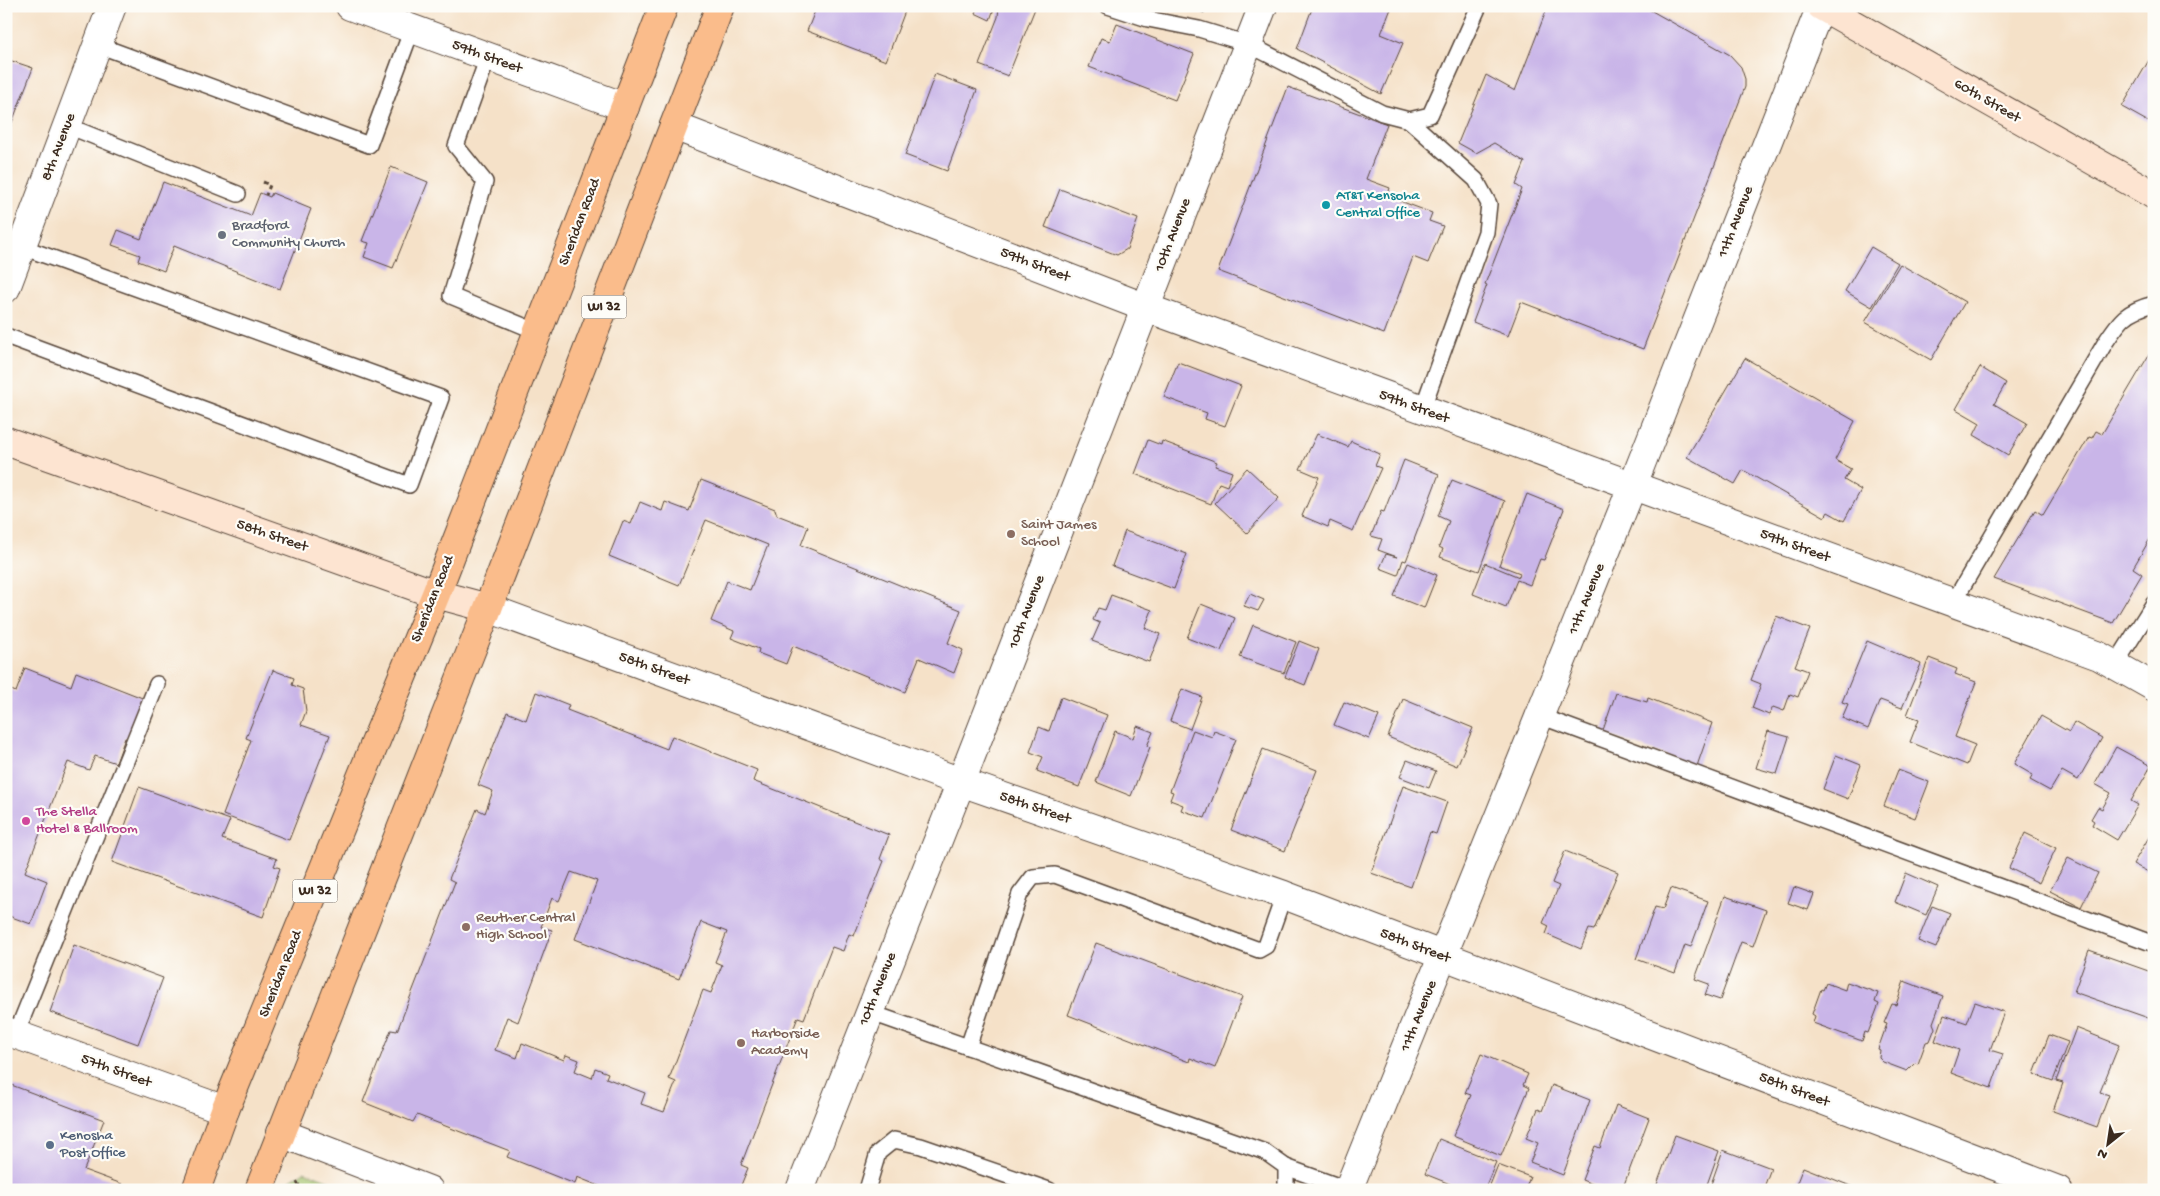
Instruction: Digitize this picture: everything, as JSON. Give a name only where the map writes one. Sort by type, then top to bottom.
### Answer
[{"type":"main road","name":"Sheridan Road","points":[[196,1190],[225,1110],[436,594],[664,6]]},
{"type":"main road","name":"WI 32","points":[[259,1190],[488,608],[720,6]]},
{"type":"street","name":"8th Avenue","points":[[6,288],[112,6]]},
{"type":"street","name":"59th Street","points":[[350,6],[625,107]]},
{"type":"street","name":"10th Avenue","points":[[800,1190],[869,1012],[962,782],[1144,307],[1263,6]]},
{"type":"street","name":"60th Street","points":[[1821,6],[2154,195]]},
{"type":"street","name":"11th Avenue","points":[[1349,1190],[1632,487],[1821,6]]},
{"type":"street","name":"59th Street","points":[[674,126],[1144,307],[1632,487],[2100,656],[2154,687]]},
{"type":"street","name":"58th Street","points":[[6,441],[436,594],[488,608],[962,782],[1284,896],[2058,1190]]},
{"type":"street","name":"57th Street","points":[[11,1032],[225,1110]]},
{"type":"street","points":[[281,1133],[429,1190]]},
{"type":"lane","points":[[1108,6],[1148,19],[1199,29],[1248,44],[1382,113],[1409,120],[1476,180],[1488,204],[1486,232],[1422,410]]},
{"type":"lane","points":[[1409,120],[1430,115],[1479,6]]},
{"type":"lane","points":[[98,45],[369,145],[412,29]]},
{"type":"lane","points":[[488,57],[456,146],[485,182],[450,296],[538,332]]},
{"type":"lane","points":[[68,126],[238,194]]},
{"type":"lane","points":[[6,336],[409,485],[442,398],[22,247]]},
{"type":"lane","points":[[1953,603],[2060,417],[2110,335],[2122,318],[2136,308],[2154,304]]},
{"type":"lane","points":[[2115,664],[2154,603]]},
{"type":"lane","points":[[11,1032],[157,684]]},
{"type":"lane","points":[[1540,716],[2154,944]]},
{"type":"lane","points":[[968,1046],[1020,894],[1033,877],[1055,874],[1259,950],[1266,946],[1284,896]]},
{"type":"lane","points":[[869,1012],[1265,1152],[1286,1167],[1349,1190]]},
{"type":"lane","points":[[867,1190],[878,1153],[894,1140],[921,1146],[1049,1190]]},
{"type":"lane","points":[[1286,1167],[1286,1190]]},
{"type":"green space","points":[[304,1171],[354,1190],[275,1190]]},
{"type":"building","points":[[817,6],[907,6],[886,61],[807,31]]},
{"type":"building","points":[[978,6],[995,6],[990,20],[975,13]]},
{"type":"building","points":[[999,6],[1036,6],[1008,76],[979,65],[998,17]]},
{"type":"building","points":[[1188,6],[1207,6],[1204,13]]},
{"type":"building","points":[[1313,6],[1392,6],[1381,34],[1403,43],[1381,94],[1297,49]]},
{"type":"building","points":[[1548,6],[1643,6],[1730,55],[1741,67],[1745,79],[1745,87],[1643,349],[1521,302],[1508,336],[1473,322],[1487,285],[1485,284],[1522,189],[1516,185],[1525,162],[1494,143],[1476,153],[1458,143],[1486,75],[1515,91]]},
{"type":"building","points":[[1117,24],[1194,54],[1175,100],[1089,67],[1101,38],[1110,41]]},
{"type":"building","points":[[6,59],[33,68],[6,138]]},
{"type":"building","points":[[2149,60],[2154,63],[2154,125],[2122,107]]},
{"type":"building","points":[[935,74],[977,90],[947,171],[905,155]]},
{"type":"building","name":"AT&T Kensoha Central Office","points":[[1288,87],[1387,124],[1366,179],[1390,188],[1387,196],[1432,213],[1429,221],[1443,226],[1428,263],[1413,257],[1384,334],[1218,271]]},
{"type":"building","points":[[391,167],[428,182],[393,268],[364,257],[369,243],[362,241]]},
{"type":"building","name":"Bradford Community Church","points":[[163,182],[251,216],[260,193],[270,197],[272,193],[311,209],[280,289],[174,246],[164,271],[138,261],[140,255],[112,245],[118,230],[141,239]]},
{"type":"building","points":[[1060,189],[1138,219],[1127,249],[1117,255],[1045,227]]},
{"type":"building","points":[[1871,247],[1898,263],[1872,307],[1845,291]]},
{"type":"building","points":[[1900,264],[1965,302],[1931,360],[1865,322]]},
{"type":"building","points":[[2153,348],[2154,532],[2133,568],[2142,574],[2113,623],[1994,579],[2035,510],[2043,515],[2089,437],[2092,438],[2096,431],[2102,434]]},
{"type":"building","points":[[1745,358],[1855,421],[1835,460],[1851,469],[1844,480],[1861,490],[1844,521],[1828,512],[1825,517],[1743,470],[1735,484],[1687,457]]},
{"type":"building","points":[[1178,362],[1241,386],[1225,426],[1205,419],[1207,413],[1164,397]]},
{"type":"building","points":[[1980,367],[2006,383],[1994,404],[2027,423],[2008,455],[1974,435],[1980,423],[1956,409]]},
{"type":"building","points":[[1317,434],[1348,447],[1351,441],[1380,454],[1375,466],[1381,468],[1353,531],[1330,521],[1328,527],[1302,516],[1319,477],[1300,469]]},
{"type":"building","points":[[1148,440],[1161,445],[1162,441],[1217,462],[1215,466],[1232,472],[1227,486],[1219,483],[1211,504],[1135,474]]},
{"type":"building","points":[[1404,460],[1439,474],[1406,561],[1403,560],[1398,575],[1380,568],[1386,554],[1397,557],[1378,550],[1382,539],[1371,536],[1381,511],[1384,512]]},
{"type":"building","points":[[1247,468],[1279,498],[1247,533],[1215,503]]},
{"type":"building","points":[[701,480],[775,509],[777,515],[808,527],[801,545],[961,610],[948,643],[963,650],[954,673],[919,658],[905,692],[793,646],[786,664],[758,653],[759,649],[731,638],[734,631],[711,621],[727,581],[750,590],[768,545],[706,520],[679,585],[609,556],[623,521],[631,524],[640,502],[662,511],[665,502],[689,511]]},
{"type":"building","points":[[1452,480],[1505,501],[1479,571],[1440,557],[1443,549],[1439,547],[1449,521],[1438,516]]},
{"type":"building","points":[[1527,494],[1564,509],[1544,560],[1540,559],[1530,585],[1517,580],[1506,607],[1473,594],[1485,563],[1519,577],[1520,573],[1499,565]]},
{"type":"building","points":[[1125,531],[1187,554],[1174,589],[1112,566]]},
{"type":"building","points":[[1408,563],[1437,575],[1424,608],[1394,596]]},
{"type":"building","points":[[1250,594],[1264,600],[1258,611],[1244,606]]},
{"type":"building","points":[[1111,595],[1152,610],[1145,628],[1160,634],[1149,662],[1092,641],[1100,623],[1093,620],[1098,608],[1105,610]]},
{"type":"building","points":[[1201,604],[1235,618],[1221,651],[1187,638]]},
{"type":"building","points":[[1776,616],[1810,629],[1795,666],[1808,671],[1798,697],[1790,694],[1784,711],[1773,707],[1769,715],[1752,708],[1761,684],[1751,680]]},
{"type":"building","points":[[1253,625],[1296,642],[1284,673],[1240,657]]},
{"type":"building","points":[[1299,641],[1319,649],[1305,685],[1285,677]]},
{"type":"building","points":[[1867,641],[1921,664],[1902,708],[1880,700],[1868,729],[1842,718],[1848,704],[1842,702]]},
{"type":"building","points":[[1929,658],[1957,669],[1955,674],[1976,682],[1955,737],[1975,745],[1967,765],[1910,742],[1919,719],[1907,715]]},
{"type":"building","name":"The Stella Hotel & Ballroom","points":[[25,668],[71,686],[76,672],[145,699],[129,739],[125,738],[116,763],[95,756],[89,770],[68,762],[25,872],[47,881],[31,924],[6,915],[6,688],[16,692]]},
{"type":"building","points":[[273,670],[294,678],[292,685],[303,689],[306,711],[301,725],[330,735],[289,840],[223,815],[251,740],[246,738]]},
{"type":"building","points":[[1182,689],[1202,697],[1190,729],[1170,721]]},
{"type":"building","points":[[536,692],[569,705],[567,710],[667,749],[672,736],[757,770],[753,781],[889,835],[880,859],[884,861],[854,936],[849,934],[843,951],[832,947],[804,1019],[798,1017],[741,1165],[748,1168],[739,1190],[609,1190],[577,1177],[575,1184],[507,1157],[510,1151],[417,1115],[413,1122],[363,1102],[391,1030],[397,1031],[455,882],[449,879],[477,809],[485,813],[493,791],[478,785],[507,712],[526,720]],"holes":[[[571,872],[597,881],[575,939],[679,979],[701,922],[727,932],[715,962],[722,965],[711,993],[703,990],[669,1079],[676,1082],[664,1112],[641,1104],[645,1093],[606,1078],[608,1073],[595,1068],[592,1078],[575,1071],[579,1060],[566,1055],[564,1060],[522,1043],[517,1058],[495,1050],[507,1017],[518,1022],[552,930],[541,927],[552,898],[559,901]]]},
{"type":"building","points":[[1616,693],[1647,702],[1648,698],[1712,723],[1697,766],[1602,733]]},
{"type":"building","points":[[1061,697],[1107,715],[1079,787],[1037,771],[1043,757],[1030,752],[1039,727],[1049,731]]},
{"type":"building","points":[[1403,699],[1473,728],[1457,766],[1388,737]]},
{"type":"building","points":[[1344,702],[1379,716],[1369,739],[1334,725]]},
{"type":"building","points":[[2041,716],[2069,732],[2074,722],[2102,738],[2078,780],[2062,771],[2050,791],[2030,780],[2033,775],[2014,764]]},
{"type":"building","points":[[1137,726],[1153,732],[1147,746],[1150,747],[1131,796],[1096,782],[1115,731],[1133,738]]},
{"type":"building","points":[[1193,730],[1212,737],[1214,731],[1236,739],[1205,818],[1181,810],[1183,805],[1170,800],[1173,792],[1170,791]]},
{"type":"building","points":[[1768,731],[1789,737],[1777,774],[1756,768]]},
{"type":"building","points":[[2116,747],[2151,766],[2131,801],[2138,805],[2117,840],[2092,825],[2094,821],[2091,819],[2098,807],[2102,809],[2111,793],[2095,784]]},
{"type":"building","points":[[1263,749],[1317,770],[1285,851],[1231,830]]},
{"type":"building","points":[[1836,755],[1861,765],[1848,799],[1823,789]]},
{"type":"building","points":[[1407,760],[1436,771],[1429,788],[1400,777]]},
{"type":"building","points":[[1898,770],[1929,782],[1915,818],[1884,806]]},
{"type":"building","points":[[1403,786],[1447,802],[1436,834],[1430,832],[1411,887],[1371,873]]},
{"type":"building","points":[[139,787],[230,820],[222,839],[277,859],[274,866],[280,868],[263,917],[112,862]]},
{"type":"building","points":[[2152,832],[2154,833],[2154,875],[2133,864]]},
{"type":"building","points":[[2025,833],[2056,848],[2039,883],[2009,868]]},
{"type":"building","points":[[1565,851],[1618,872],[1594,930],[1589,929],[1581,949],[1546,934],[1549,926],[1543,923],[1559,886],[1552,883]]},
{"type":"building","points":[[2068,858],[2098,873],[2081,907],[2050,891]]},
{"type":"building","points":[[1906,873],[1938,887],[1926,915],[1895,902]]},
{"type":"building","points":[[1794,887],[1814,894],[1808,910],[1788,903]]},
{"type":"building","points":[[1671,888],[1708,901],[1691,947],[1685,945],[1675,973],[1636,959],[1655,907],[1663,909]]},
{"type":"building","points":[[1725,896],[1766,910],[1753,946],[1741,942],[1720,1000],[1705,995],[1709,984],[1695,979]]},
{"type":"building","points":[[1932,906],[1950,913],[1936,948],[1918,941]]},
{"type":"building","points":[[1096,943],[1242,997],[1215,1068],[1190,1058],[1189,1062],[1068,1015]]},
{"type":"building","points":[[74,945],[163,978],[138,1044],[50,1012]]},
{"type":"building","points":[[2089,950],[2154,973],[2154,1020],[2074,992]]},
{"type":"building","points":[[1904,981],[1943,996],[1933,1023],[1935,1028],[1930,1041],[1926,1042],[1918,1064],[1915,1063],[1907,1071],[1883,1062],[1879,1058],[1880,1050],[1878,1049],[1887,1024],[1884,1023],[1892,1004],[1896,1005]]},
{"type":"building","points":[[1847,982],[1878,993],[1875,1002],[1879,1004],[1868,1033],[1865,1032],[1862,1041],[1813,1023],[1815,1016],[1812,1014],[1821,989],[1823,990],[1826,983],[1845,990]]},
{"type":"building","points":[[1975,1002],[2004,1012],[1990,1050],[2003,1054],[1991,1088],[1951,1073],[1959,1050],[1935,1041],[1944,1015],[1967,1023]]},
{"type":"building","points":[[2076,1028],[2119,1045],[2100,1092],[2109,1095],[2097,1127],[2053,1111],[2063,1083],[2056,1081]]},
{"type":"building","points":[[2049,1035],[2068,1042],[2053,1081],[2034,1074]]},
{"type":"building","points":[[1481,1054],[1528,1074],[1523,1085],[1529,1088],[1501,1156],[1453,1136],[1471,1095],[1465,1093]]},
{"type":"building","name":"Kenosha Post Office","points":[[6,1083],[104,1120],[84,1170],[122,1184],[119,1190],[6,1190]]},
{"type":"building","points":[[1552,1085],[1590,1100],[1563,1175],[1530,1162],[1538,1143],[1526,1138],[1538,1109],[1542,1111]]},
{"type":"building","points":[[1616,1105],[1649,1118],[1622,1190],[1607,1190],[1582,1180],[1595,1146],[1600,1148]]},
{"type":"building","points":[[1675,1135],[1719,1151],[1705,1190],[1655,1190]]},
{"type":"building","points":[[1439,1139],[1496,1162],[1484,1190],[1465,1190],[1425,1174]]},
{"type":"building","points":[[1723,1150],[1771,1168],[1763,1190],[1709,1190]]},
{"type":"building","points":[[1498,1165],[1530,1177],[1525,1190],[1488,1190]]},
{"type":"building","points":[[1803,1167],[1853,1187],[1852,1190],[1794,1190]]},
{"type":"place","name":"AT&T Kensoha Central Office","points":[[1326,205]]},
{"type":"place","name":"Bradford Community Church","points":[[222,235]]},
{"type":"place","name":"Saint James School","points":[[1011,534]]},
{"type":"place","name":"The Stella Hotel & Ballroom","points":[[26,821]]},
{"type":"place","name":"Reuther Central High School","points":[[466,927]]},
{"type":"place","name":"Harborside Academy","points":[[741,1043]]},
{"type":"place","name":"Kenosha Post Office","points":[[50,1145]]}]
